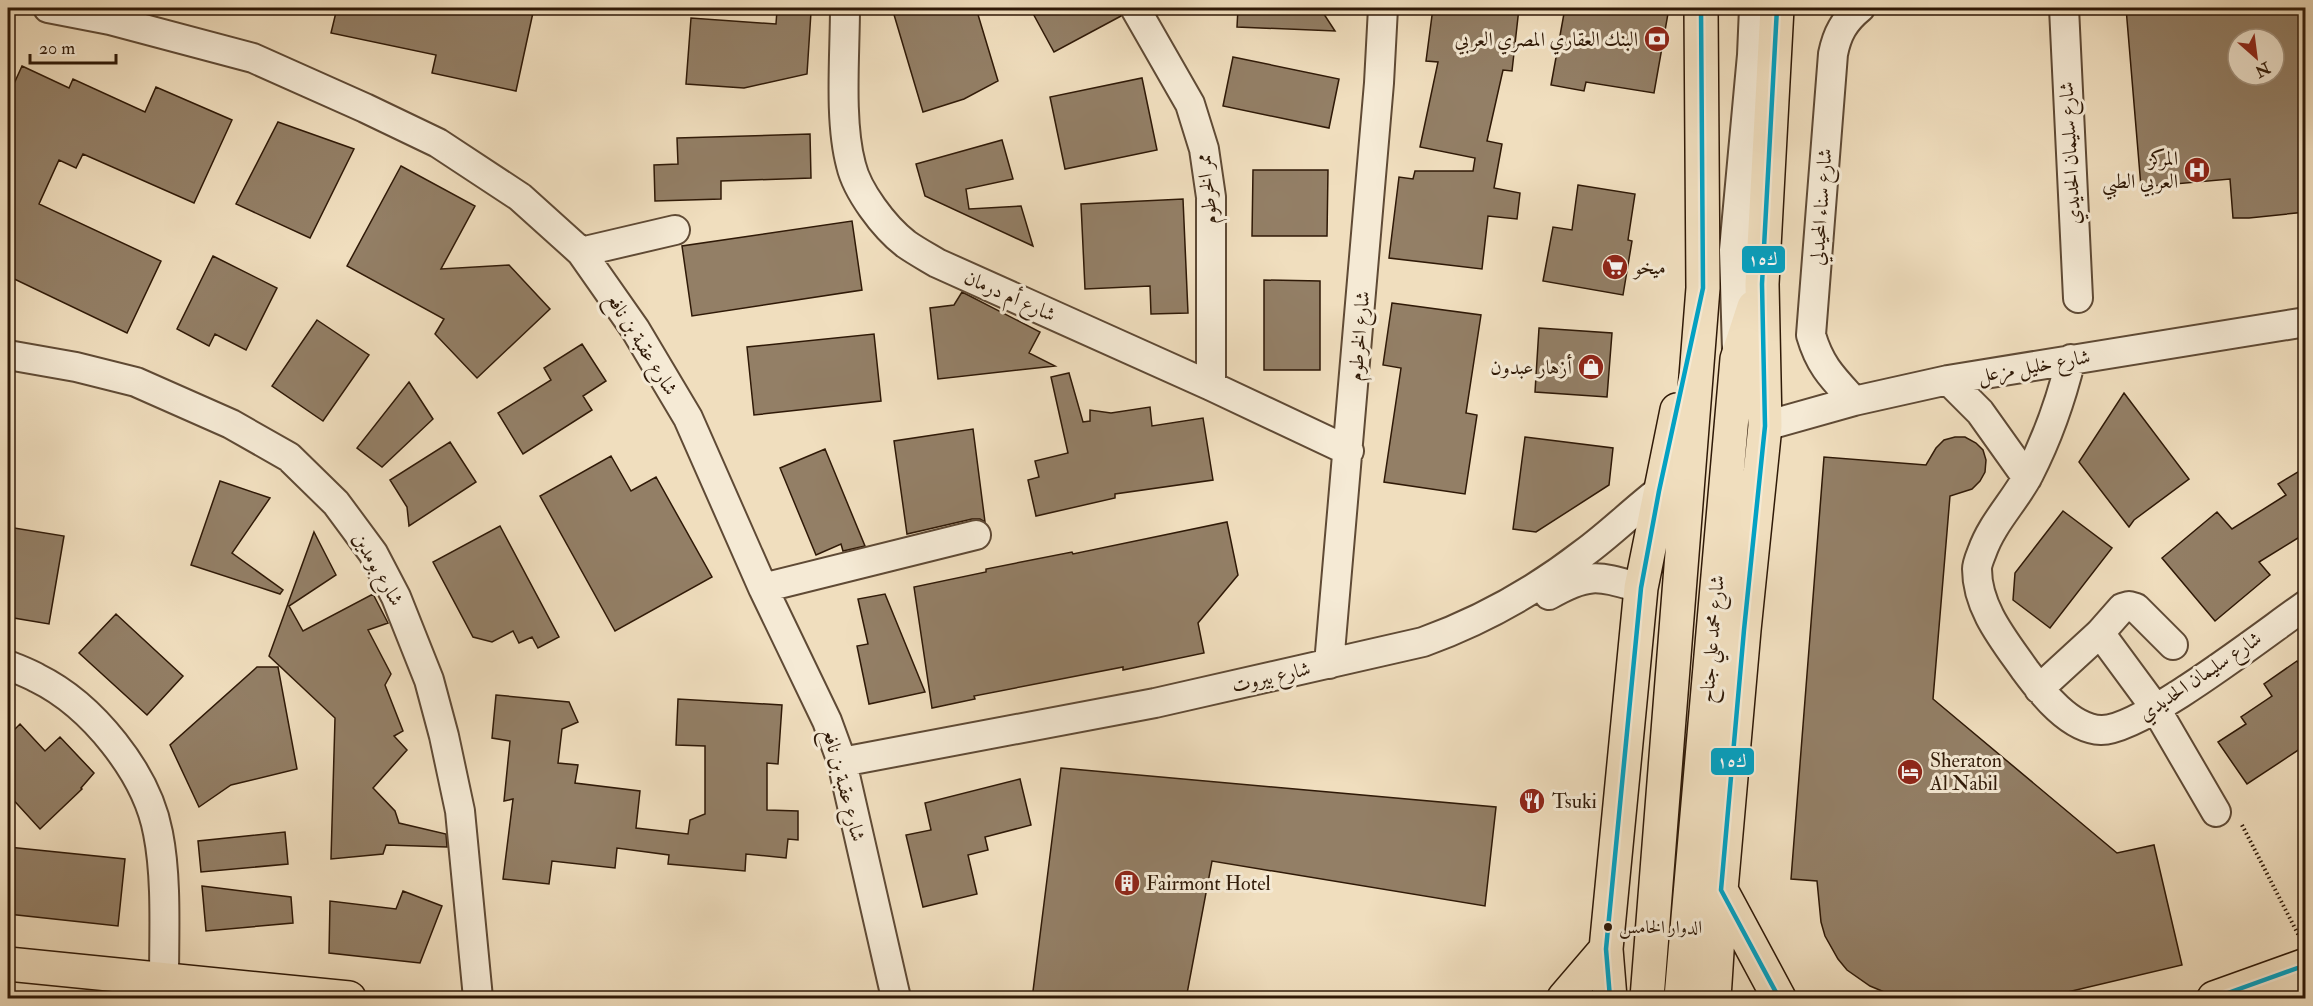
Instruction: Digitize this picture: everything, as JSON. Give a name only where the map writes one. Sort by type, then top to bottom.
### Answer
[{"type":"main road","name":"شارع محمد علي جناح","points":[[1647,999],[1703,288],[1701,8]]},
{"type":"main road","name":"شارع محمد علي جناح","points":[[1714,999],[1721,890],[1744,630],[1766,426],[1762,284],[1777,8]]},
{"type":"main road","name":"شارع محمد علي جناح","points":[[1681,999],[1737,359],[1762,284]]},
{"type":"main road","name":"شارع محمد علي جناح","points":[[1610,999],[1606,949],[1641,588],[1659,491],[1703,288]]},
{"type":"main road","points":[[1721,890],[1779,999]]},
{"type":"main road","points":[[1564,999],[1606,949]]},
{"type":"main road","points":[[2214,999],[2304,954]]},
{"type":"main road","points":[[8,964],[350,999]]},
{"type":"main road","points":[[2297,999],[2306,995]]},
{"type":"street","name":"شارع عقبة بن نافع","points":[[48,8],[110,20],[253,58],[365,108],[438,143],[520,197],[581,252],[635,329],[688,418],[763,588],[827,721],[844,772],[896,999]]},
{"type":"street","name":"شارع أم درمان","points":[[845,8],[846,142],[851,168],[865,195],[882,220],[904,243],[937,264],[1211,386],[1349,451]]},
{"type":"street","name":"ممر الخرطوم","points":[[1135,8],[1190,104],[1204,149],[1211,197],[1211,386]]},
{"type":"street","name":"شارع الخرطوم","points":[[1329,664],[1380,83],[1383,8]]},
{"type":"street","points":[[1737,359],[1734,250],[1752,55],[1754,8]]},
{"type":"street","name":"شارع سناء المحيدلي","points":[[1854,401],[1824,367],[1817,356],[1811,335],[1833,54],[1836,36],[1849,17],[1860,8]]},
{"type":"street","name":"شارع سليمان الحديدي","points":[[2064,8],[2078,298]]},
{"type":"street","points":[[581,252],[675,230]]},
{"type":"street","points":[[1695,393],[1734,250]]},
{"type":"street","name":"شارع خليل مزعل","points":[[1766,426],[1854,401],[1948,380],[2306,322]]},
{"type":"street","name":"شارع بومدين","points":[[8,355],[76,366],[136,382],[231,424],[289,457],[336,503],[373,553],[396,597],[417,649],[429,680],[444,735],[460,812],[478,999]]},
{"type":"street","name":"شارع سليمان الحديدي","points":[[2071,359],[2061,400],[2045,442],[2027,478],[1988,536],[1977,568],[1984,606],[2001,636],[2039,689],[2072,720],[2102,730],[2132,722],[2156,709],[2306,605]]},
{"type":"street","points":[[1948,380],[1980,412],[2027,478]]},
{"type":"street","name":"شارع بيروت","points":[[844,772],[1386,669],[1458,629],[1493,613],[1534,588],[1585,553],[1659,491]]},
{"type":"street","points":[[763,588],[976,535]]},
{"type":"street","name":"شارع بيروت","points":[[1156,711],[1329,664],[1423,650],[1484,632],[1573,582],[1593,577],[1641,588]]},
{"type":"street","points":[[2039,689],[2100,633],[2116,613],[2129,606],[2136,608],[2173,645]]},
{"type":"street","points":[[2100,633],[2156,709],[2228,816]]},
{"type":"street","points":[[8,665],[39,678],[91,717],[111,740],[142,787],[153,812],[159,835],[164,896],[165,980]]},
{"type":"path","points":[[2228,816],[2304,954]]},
{"type":"building","points":[[337,8],[534,8],[516,91],[432,73],[436,55],[331,33]]},
{"type":"building","points":[[892,8],[976,8],[998,81],[964,99],[923,112]]},
{"type":"building","points":[[1030,8],[1119,8],[1121,16],[1054,52]]},
{"type":"building","points":[[1238,8],[1320,8],[1335,31],[1237,27]]},
{"type":"building","points":[[1433,8],[1519,8],[1512,71],[1503,70],[1487,141],[1502,144],[1494,188],[1520,193],[1517,219],[1488,216],[1482,269],[1389,258],[1399,177],[1413,179],[1415,171],[1473,171],[1475,158],[1420,147],[1438,62],[1426,61]]},
{"type":"building","points":[[1565,8],[1669,8],[1654,93],[1586,82],[1584,91],[1551,85]]},
{"type":"building","points":[[2126,8],[2306,8],[2306,212],[2233,218],[2230,179],[2141,187]]},
{"type":"building","points":[[777,10],[811,12],[807,74],[744,88],[686,84],[691,18],[776,24]]},
{"type":"building","points":[[1233,57],[1339,79],[1329,128],[1223,106]]},
{"type":"building","points":[[22,66],[69,88],[73,79],[145,112],[156,87],[232,120],[194,203],[83,154],[76,168],[59,160],[39,204],[161,261],[127,333],[8,276],[8,97]]},
{"type":"building","points":[[1142,78],[1157,150],[1065,169],[1050,97]]},
{"type":"building","points":[[278,122],[354,149],[310,238],[236,204]]},
{"type":"building","points":[[810,134],[811,178],[721,181],[721,199],[655,201],[654,165],[678,164],[677,138]]},
{"type":"building","points":[[1002,140],[1013,179],[966,189],[969,209],[1021,206],[1033,246],[925,196],[916,164]]},
{"type":"building","points":[[401,166],[475,206],[441,269],[509,265],[550,309],[477,378],[435,334],[444,319],[347,266]]},
{"type":"building","points":[[1253,170],[1328,170],[1327,236],[1252,236]]},
{"type":"building","points":[[1578,185],[1635,194],[1628,240],[1632,241],[1623,295],[1543,281],[1553,227],[1572,230]]},
{"type":"building","points":[[1183,199],[1188,313],[1151,314],[1150,286],[1085,289],[1081,204]]},
{"type":"building","points":[[852,221],[862,290],[692,316],[682,246]]},
{"type":"building","points":[[213,256],[277,288],[246,350],[215,334],[209,346],[177,329]]},
{"type":"building","points":[[1264,280],[1320,281],[1320,370],[1264,370]]},
{"type":"building","points":[[962,292],[1040,332],[1029,353],[1055,366],[938,379],[930,308],[954,305]]},
{"type":"building","points":[[1392,303],[1481,315],[1466,413],[1477,415],[1465,494],[1384,482],[1401,368],[1383,365]]},
{"type":"building","points":[[317,320],[369,355],[323,421],[272,386]]},
{"type":"building","points":[[1539,328],[1612,333],[1607,397],[1535,392]]},
{"type":"building","points":[[874,334],[881,401],[754,415],[747,347]]},
{"type":"building","points":[[582,344],[606,381],[583,396],[592,410],[523,454],[498,413],[551,380],[544,368]]},
{"type":"building","points":[[1069,373],[1083,422],[1090,421],[1090,410],[1111,413],[1150,407],[1152,426],[1203,418],[1213,480],[1115,494],[1115,498],[1036,516],[1028,480],[1039,477],[1035,461],[1068,453],[1051,377]]},
{"type":"building","points":[[409,382],[433,419],[382,467],[357,448]]},
{"type":"building","points":[[2124,393],[2189,479],[2134,520],[2129,527],[2079,462]]},
{"type":"building","points":[[973,429],[985,522],[972,519],[907,534],[894,441]]},
{"type":"building","points":[[1525,437],[1613,448],[1609,485],[1536,532],[1513,529]]},
{"type":"building","name":"Sheraton Al Nabil","points":[[1965,437],[1983,450],[1986,460],[1985,472],[1972,489],[1950,496],[1933,699],[2117,853],[2154,845],[2182,965],[2038,999],[1951,999],[1950,994],[1924,999],[1901,999],[1870,986],[1847,970],[1825,936],[1821,922],[1817,881],[1791,879],[1824,457],[1926,465],[1936,448],[1944,440]]},
{"type":"building","points":[[450,442],[476,482],[409,526],[407,507],[390,480]]},
{"type":"building","points":[[825,449],[865,546],[843,551],[841,544],[816,555],[780,468]]},
{"type":"building","points":[[611,456],[631,491],[656,477],[712,577],[615,631],[540,496]]},
{"type":"building","points":[[2306,467],[2306,533],[2259,562],[2270,575],[2215,621],[2162,558],[2217,512],[2232,529],[2286,495],[2278,484]]},
{"type":"building","points":[[220,481],[270,498],[232,553],[283,590],[280,594],[191,565]]},
{"type":"building","points":[[2063,511],[2112,548],[2050,628],[2013,600],[2015,573]]},
{"type":"building","points":[[1227,522],[1238,575],[1198,623],[1204,653],[1123,670],[1123,667],[974,696],[975,699],[932,708],[914,587],[986,572],[986,569],[1072,552],[1073,554]]},
{"type":"building","points":[[500,526],[559,637],[538,648],[532,637],[519,643],[513,631],[492,642],[473,637],[433,562]]},
{"type":"building","points":[[8,527],[64,536],[49,624],[8,617]]},
{"type":"building","points":[[314,532],[336,575],[289,606],[303,631],[373,594],[388,623],[368,630],[391,674],[385,685],[403,731],[394,736],[407,750],[373,788],[395,811],[399,823],[446,834],[447,847],[386,845],[383,854],[331,859],[335,718],[269,656]]},
{"type":"building","points":[[885,594],[925,692],[869,704],[857,646],[868,644],[858,599]]},
{"type":"building","points":[[116,614],[183,676],[147,715],[79,653]]},
{"type":"building","points":[[2297,661],[2306,674],[2306,745],[2247,784],[2218,742],[2246,724],[2241,717],[2272,696],[2264,684]]},
{"type":"building","points":[[257,667],[278,667],[297,769],[231,785],[199,807],[170,745]]},
{"type":"building","points":[[496,695],[569,702],[578,722],[562,729],[558,763],[578,765],[575,783],[640,791],[636,828],[688,834],[690,820],[705,814],[705,746],[676,745],[678,699],[782,705],[778,764],[767,763],[767,810],[798,811],[798,840],[788,839],[786,858],[746,854],[745,871],[668,864],[669,855],[617,848],[615,868],[552,861],[549,884],[503,879],[513,799],[504,801],[510,741],[492,738]]},
{"type":"building","points":[[20,724],[45,751],[60,737],[94,773],[82,789],[40,829],[8,794],[8,736]]},
{"type":"building","name":"Fairmont Hotel","points":[[1061,768],[1496,807],[1485,906],[1212,861],[1186,999],[1032,999]]},
{"type":"building","points":[[1020,779],[1031,825],[985,837],[988,850],[968,855],[977,894],[923,907],[906,835],[931,830],[925,803]]},
{"type":"building","points":[[285,832],[288,864],[201,872],[198,841]]},
{"type":"building","points":[[8,847],[125,859],[118,926],[8,914]]},
{"type":"building","points":[[202,886],[291,897],[293,923],[206,931]]},
{"type":"building","points":[[403,891],[442,906],[420,963],[329,953],[330,901],[396,909]]},
{"type":"transit line","name":"ك١٥","points":[[1610,998],[1606,949],[1641,588],[1659,491],[1703,288],[1701,8]]},
{"type":"transit line","name":"ك١٥","points":[[1777,8],[1762,284],[1765,426],[1721,890],[1779,998]]},
{"type":"transit line","name":"ك١٥","points":[[2214,998],[2306,965]]},
{"type":"place","name":"البنك العقاري المصري العربي","points":[[1657,39]]},
{"type":"place","name":"المركز العربي الطبي","points":[[2197,170]]},
{"type":"place","name":"ميخو","points":[[1615,267]]},
{"type":"place","name":"أزهار عبدون","points":[[1591,367]]},
{"type":"place","name":"Sheraton Al Nabil","points":[[1910,772]]},
{"type":"place","name":"Tsuki","points":[[1532,801]]},
{"type":"place","name":"Fairmont Hotel","points":[[1127,883]]},
{"type":"place","name":"الدوار الخامس","points":[[1608,927]]}]
